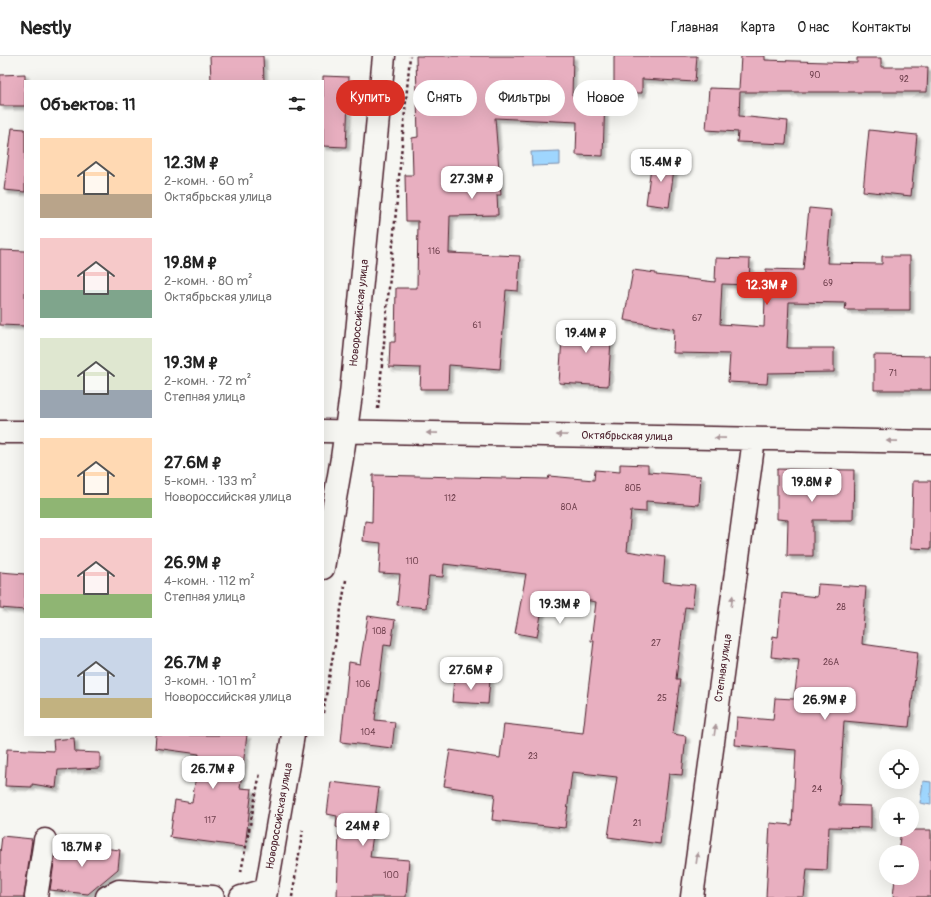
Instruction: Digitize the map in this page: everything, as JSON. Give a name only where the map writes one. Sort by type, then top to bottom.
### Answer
[{"type":"street","name":"Новороссийская улица","points":[[324,562],[347,431],[384,56]]},
{"type":"street","name":"Октябрьская улица","points":[[324,431],[931,442]]},
{"type":"street","points":[[0,432],[24,432]]},
{"type":"street","name":"Степная улица","points":[[692,897],[754,439]]},
{"type":"street","name":"Новороссийская улица","points":[[265,894],[293,736]]},
{"type":"street","points":[[36,897],[45,840]]},
{"type":"street","points":[[108,897],[118,891],[213,897]]},
{"type":"street","points":[[241,897],[265,894]]},
{"type":"path","points":[[379,400],[410,56]]},
{"type":"path","points":[[324,707],[346,575]]},
{"type":"path","points":[[240,874],[261,766]]},
{"type":"water","points":[[560,151],[560,165],[532,166],[531,152]]},
{"type":"water","points":[[923,781],[931,782],[931,805],[920,803]]},
{"type":"building","points":[[210,56],[263,56],[264,80],[211,80]]},
{"type":"building","points":[[416,56],[573,56],[573,116],[604,116],[603,156],[576,155],[577,122],[495,118],[501,195],[497,195],[498,215],[450,216],[449,253],[520,256],[518,291],[506,290],[500,369],[449,365],[448,389],[420,389],[421,368],[389,367],[390,342],[395,342],[396,288],[417,288],[418,221],[406,221],[405,175],[413,175],[412,138],[418,137],[417,116],[477,116],[477,80],[417,80]]},
{"type":"building","points":[[614,56],[697,56],[695,82],[642,79],[642,93],[638,93],[638,80],[614,80]]},
{"type":"building","points":[[741,56],[765,56],[765,60],[857,63],[857,58],[881,58],[881,67],[928,67],[927,92],[740,92],[739,116],[788,121],[786,144],[737,142],[738,132],[706,130],[709,88],[739,89]]},
{"type":"building","points":[[25,74],[24,106],[0,106],[0,75]]},
{"type":"building","points":[[323,76],[349,77],[349,80],[336,80],[336,116],[347,116],[346,147],[324,146]]},
{"type":"building","points":[[12,128],[24,129],[24,192],[4,190]]},
{"type":"building","points":[[869,130],[917,135],[911,196],[863,191]]},
{"type":"building","points":[[652,159],[675,161],[669,207],[646,204]]},
{"type":"building","points":[[809,208],[831,210],[827,263],[882,264],[882,256],[910,256],[910,310],[845,310],[846,303],[789,302],[787,348],[834,348],[834,372],[768,373],[767,384],[728,382],[730,354],[673,353],[674,329],[624,320],[633,270],[656,273],[656,275],[715,282],[716,258],[750,259],[749,285],[722,284],[720,324],[764,327],[766,269],[803,270]]},
{"type":"building","points":[[0,250],[24,251],[24,326],[0,325]]},
{"type":"building","points":[[563,323],[612,326],[608,386],[559,383]]},
{"type":"building","points":[[874,355],[931,356],[931,390],[874,390]]},
{"type":"building","points":[[620,464],[648,465],[648,472],[701,476],[699,505],[646,501],[646,512],[631,511],[627,551],[665,557],[663,582],[695,585],[692,608],[685,607],[676,679],[680,679],[673,734],[686,736],[682,775],[669,774],[660,844],[608,837],[617,777],[572,772],[565,828],[492,820],[495,794],[444,786],[450,750],[500,758],[504,724],[583,733],[594,641],[591,641],[596,602],[545,593],[537,637],[515,633],[526,574],[444,564],[443,577],[429,576],[426,608],[397,605],[400,574],[379,573],[381,543],[363,541],[365,521],[372,522],[373,475],[548,479],[549,476],[594,480],[595,470],[620,472]]},
{"type":"building","points":[[777,469],[854,470],[853,520],[813,520],[813,556],[787,556],[788,520],[777,519]]},
{"type":"building","points":[[913,481],[931,481],[931,549],[911,548]]},
{"type":"building","points":[[0,572],[24,574],[24,610],[0,608]]},
{"type":"building","points":[[818,584],[866,587],[862,644],[918,652],[909,727],[844,721],[839,805],[871,806],[871,828],[829,827],[827,870],[807,869],[804,897],[766,897],[770,823],[792,825],[796,750],[735,745],[737,717],[773,720],[775,698],[794,699],[799,660],[771,657],[773,636],[778,637],[782,593],[817,597]]},
{"type":"building","points":[[368,616],[395,620],[391,646],[384,645],[375,720],[395,722],[392,748],[341,742],[349,662],[360,664]]},
{"type":"building","points":[[454,677],[490,680],[488,704],[452,702]]},
{"type":"building","points":[[156,736],[247,736],[240,788],[252,789],[245,847],[170,837],[175,800],[192,803],[199,754],[155,748]]},
{"type":"building","points":[[74,738],[75,752],[100,753],[100,768],[58,770],[56,788],[32,784],[32,787],[5,786],[7,749],[54,751],[53,740]]},
{"type":"building","points":[[331,782],[379,788],[370,857],[409,860],[406,897],[337,897],[339,828],[336,827],[337,816],[327,814]]},
{"type":"building","points":[[919,830],[931,830],[931,897],[893,897],[894,885],[919,885],[919,845],[899,845],[900,837],[919,837]]},
{"type":"building","points":[[2,836],[32,839],[24,897],[0,897],[0,853]]},
{"type":"building","points":[[57,843],[120,850],[118,869],[88,894],[50,890]]}]
